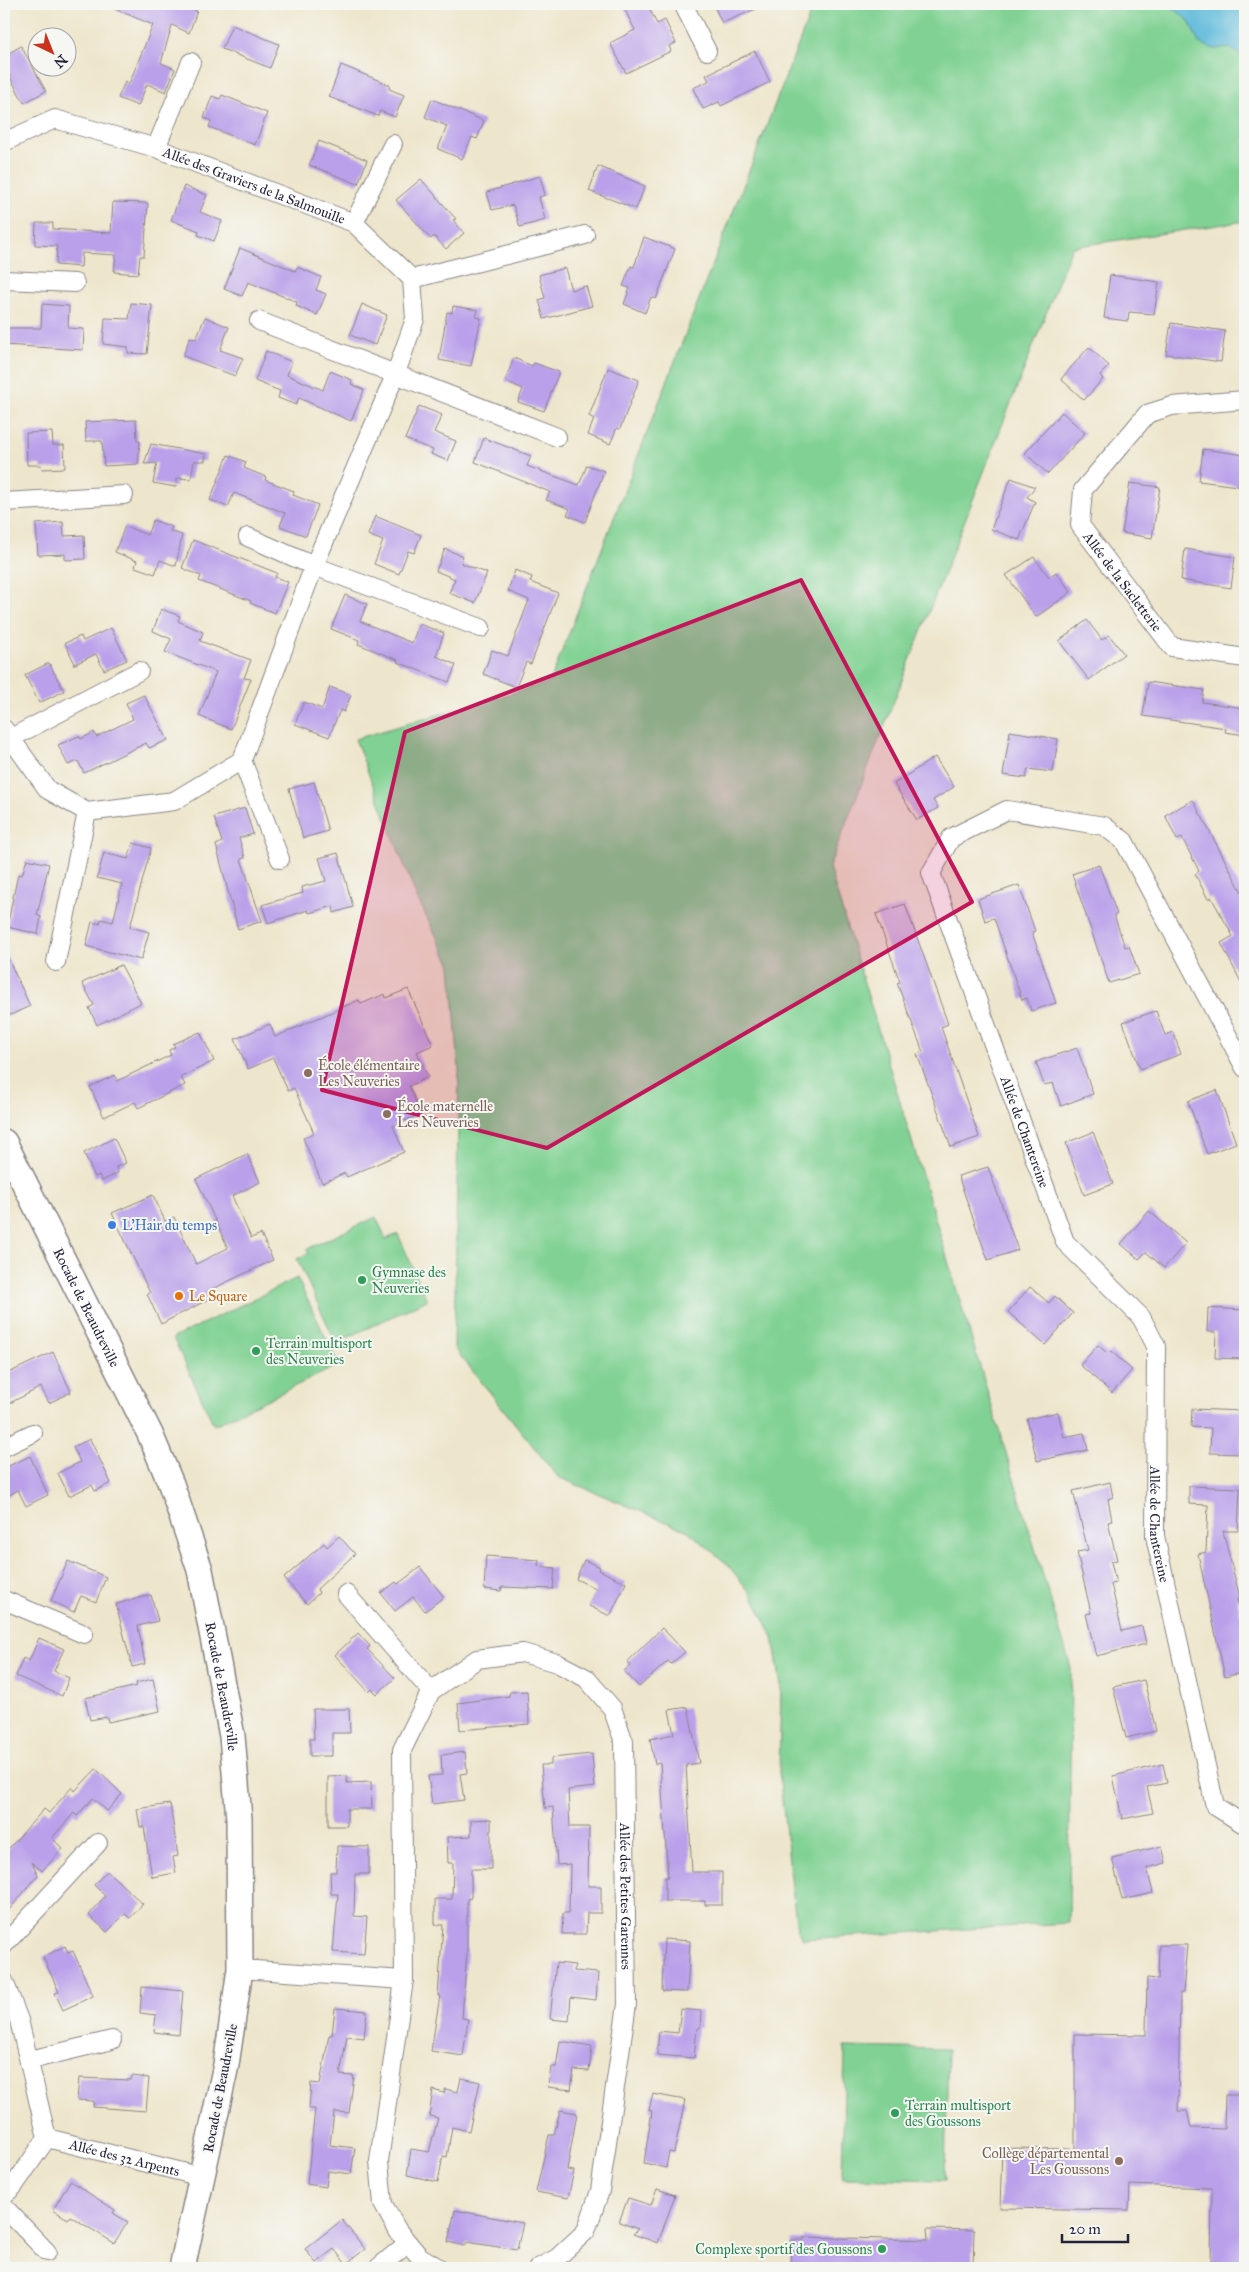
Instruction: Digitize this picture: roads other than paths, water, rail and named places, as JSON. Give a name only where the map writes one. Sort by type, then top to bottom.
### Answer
[{"type":"street","points":[[683,4],[707,51]]},
{"type":"street","name":"Allée des Graviers de la Salmouille","points":[[156,148],[191,62]]},
{"type":"street","name":"Allée des Graviers de la Salmouille","points":[[5,137],[54,119],[156,148],[354,223],[412,279]]},
{"type":"street","name":"Allée des Graviers de la Salmouille","points":[[354,223],[393,144]]},
{"type":"street","points":[[139,672],[6,734],[48,790],[87,812],[174,801],[242,760],[314,566],[396,373],[414,319],[412,279],[585,235]]},
{"type":"street","points":[[4,280],[75,283]]},
{"type":"street","points":[[259,321],[557,437]]},
{"type":"street","name":"Allée de la Sacletterie","points":[[1245,400],[1172,406],[1147,414],[1083,490],[1080,525],[1172,647],[1245,658]]},
{"type":"street","points":[[4,502],[124,494]]},
{"type":"street","points":[[248,537],[314,566],[481,628]]},
{"type":"street","points":[[242,760],[280,859]]},
{"type":"street","name":"Allée de Chantereine","points":[[1245,1068],[1124,841],[1104,826],[1007,810],[951,838],[931,872],[1065,1242],[1140,1317],[1156,1346],[1155,1536],[1215,1806],[1242,1823],[1245,1822]]},
{"type":"street","points":[[56,962],[87,812]]},
{"type":"street","name":"Rocade de Beaudreville","points":[[4,1142],[150,1434],[171,1484],[200,1570],[232,1736],[239,1819],[240,1969],[226,2065],[182,2268]]},
{"type":"street","points":[[4,1447],[33,1433]]},
{"type":"street","points":[[346,1594],[431,1691]]},
{"type":"street","points":[[4,1600],[84,1634]]},
{"type":"street","name":"Allée des Petites Garennes","points":[[439,2268],[419,2256],[408,2243],[383,2204],[378,2162],[404,1980],[402,1750],[431,1691],[477,1658],[522,1652],[557,1664],[586,1678],[612,1708],[624,1742],[627,2004],[600,2191],[586,2231],[557,2258],[538,2268]]},
{"type":"street","points":[[4,1945],[98,1843]]},
{"type":"street","points":[[240,1969],[404,1980]]},
{"type":"street","points":[[4,1981],[19,2020],[30,2060],[46,2138],[13,2187],[4,2195]]},
{"type":"street","points":[[30,2060],[112,2040]]},
{"type":"street","name":"Allée des 32 Arpents","points":[[46,2138],[202,2177]]},
{"type":"street","points":[[4,2208],[47,2252]]},
{"type":"street","points":[[378,2268],[408,2243]]},
{"type":"water","points":[[1169,4],[1245,4],[1245,57],[1230,48],[1215,49],[1199,43],[1189,21]]},
{"type":"place","name":"École élémentaire Les Neuveries","points":[[308,1073]]},
{"type":"place","name":"École maternelle Les Neuveries","points":[[387,1114]]},
{"type":"place","name":"L'Hair du temps","points":[[112,1225]]},
{"type":"place","name":"Gymnase des Neuveries","points":[[362,1280]]},
{"type":"place","name":"Le Square","points":[[179,1296]]},
{"type":"place","name":"Terrain multisport des Neuveries","points":[[256,1351]]},
{"type":"place","name":"Terrain multisport des Goussons","points":[[895,2113]]},
{"type":"place","name":"Collège départemental Les Goussons","points":[[1119,2161]]},
{"type":"place","name":"Complexe sportif des Goussons","points":[[882,2249]]}]
